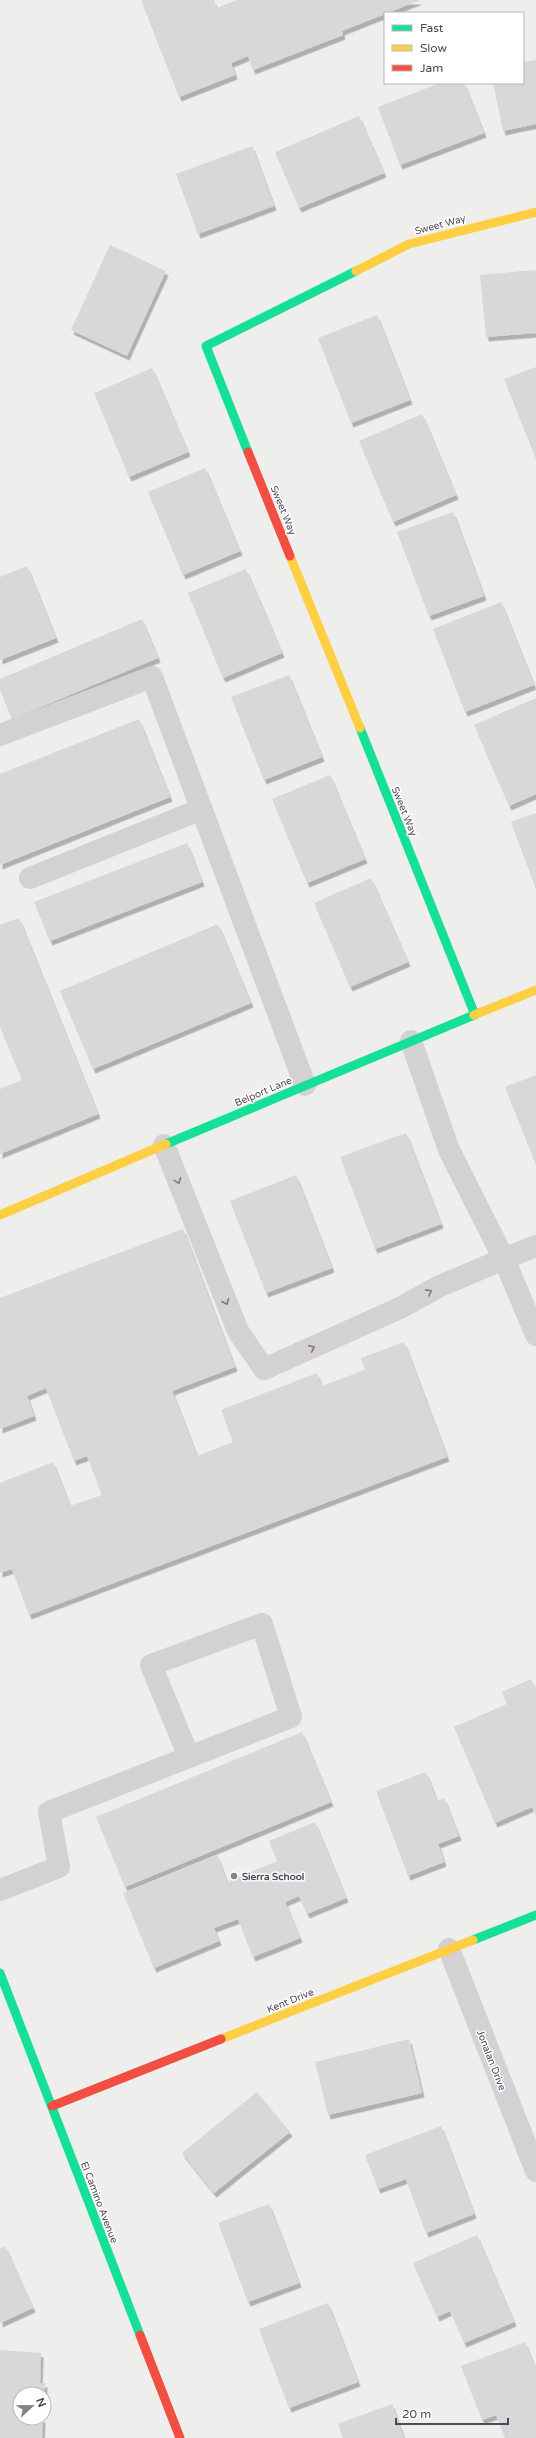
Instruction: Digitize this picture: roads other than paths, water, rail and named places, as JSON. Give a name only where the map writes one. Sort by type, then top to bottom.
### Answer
[{"type":"street","name":"Sweet Way","points":[[475,1015],[206,346],[409,244],[536,212]]},
{"type":"street","points":[[0,735],[152,677],[305,1085]]},
{"type":"street","points":[[30,878],[202,809]]},
{"type":"street","name":"Belport Lane","points":[[0,1215],[305,1085],[536,990]]},
{"type":"street","points":[[411,1041],[449,1150],[504,1260],[536,1335]]},
{"type":"street","points":[[164,1145],[238,1331],[264,1369],[400,1308],[440,1286],[536,1246]]},
{"type":"street","points":[[0,1890],[59,1867],[48,1812],[292,1717],[262,1624],[151,1665],[189,1757]]},
{"type":"street","name":"Kent Drive","points":[[52,2106],[536,1915]]},
{"type":"street","name":"Jonalan Drive","points":[[449,1949],[536,2171]]},
{"type":"street","name":"El Camino Avenue","points":[[0,1973],[180,2438]]},
{"type":"place","name":"Sierra School","points":[[234,1876]]}]
